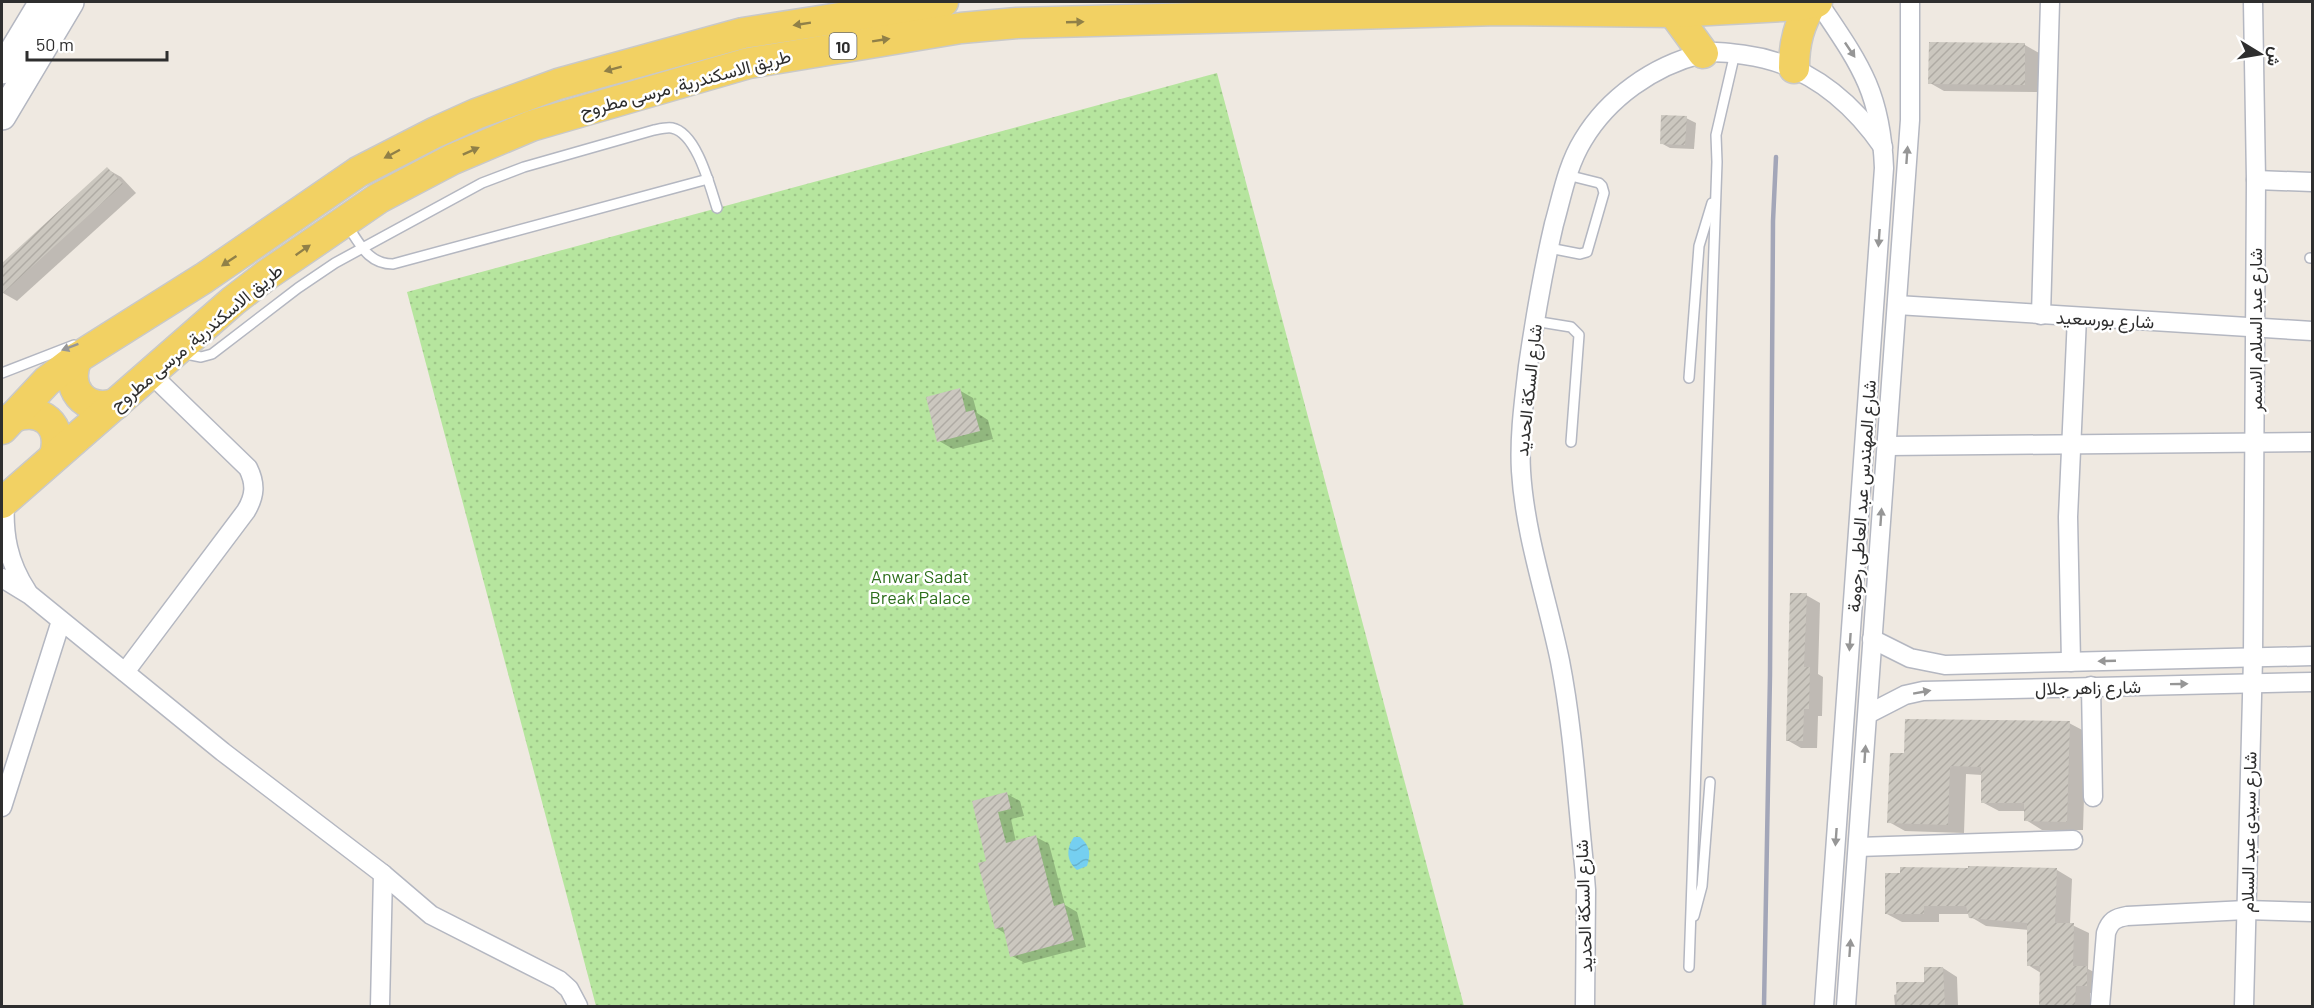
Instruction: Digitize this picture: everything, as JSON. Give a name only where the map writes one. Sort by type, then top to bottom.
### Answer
[{"type":"main road","name":"طريق الاسكندرية, مرسى مطروح","points":[[7,423],[47,381],[76,358],[204,278],[358,172],[435,132],[486,110],[561,83],[742,33],[943,2]]},
{"type":"main road","name":"طريق الاسكندرية, مرسى مطروح","points":[[3,502],[251,287],[344,221],[388,193],[453,159],[531,126],[749,63],[950,30],[1017,23],[1499,10],[1673,12],[1816,2]]},
{"type":"main road","points":[[1794,68],[1797,33],[1803,17],[1816,2]]},
{"type":"main road","points":[[1673,12],[1703,53]]},
{"type":"main road","points":[[76,358],[71,377],[79,396],[96,406],[106,407],[116,404]]},
{"type":"main road","points":[[7,423],[32,413],[48,420],[57,437],[56,455]]},
{"type":"street","points":[[2,70],[43,2]]},
{"type":"street","points":[[2,116],[70,2]]},
{"type":"street","name":"شارع المهندس عبد العاطى رحومة","points":[[1816,2],[1865,75],[1878,110],[1884,168],[1824,1006]]},
{"type":"street","name":"شارع المهندس عبد العاطى رحومة","points":[[1846,1006],[1910,120],[1910,2]]},
{"type":"street","points":[[2041,315],[2050,2]]},
{"type":"street","name":"شارع عبد السلام الاسمر","points":[[2253,2],[2256,180],[2253,658]]},
{"type":"street","name":"شارع السكة الحديد","points":[[1585,1006],[1586,878],[1565,693],[1559,657],[1529,532],[1521,473],[1522,414],[1534,321],[1567,175],[1583,140],[1606,110],[1634,84],[1659,70],[1703,53],[1735,53],[1755,56],[1794,68],[1835,93],[1864,121],[1883,147]]},
{"type":"street","points":[[2256,180],[2313,182]]},
{"type":"street","name":"شارع بورسعيد","points":[[1897,305],[2313,331]]},
{"type":"street","points":[[2071,662],[2068,517],[2077,317]]},
{"type":"street","points":[[124,672],[246,511],[252,501],[254,490],[253,478],[248,468],[151,374]]},
{"type":"street","points":[[1887,446],[2313,442]]},
{"type":"street","points":[[3,502],[5,540],[19,578],[30,595]]},
{"type":"street","points":[[1856,555],[1878,557]]},
{"type":"street","points":[[2,578],[30,595],[223,752],[383,874],[431,915],[559,980],[569,989],[578,1006]]},
{"type":"street","points":[[2,807],[61,621]]},
{"type":"street","name":"شارع زاهر جلال","points":[[1872,639],[1910,658],[1945,665],[2313,656]]},
{"type":"street","name":"شارع سيدى عبد السلام","points":[[2244,1006],[2253,658]]},
{"type":"street","name":"شارع زاهر جلال","points":[[1868,714],[1905,695],[1923,691],[2313,682]]},
{"type":"street","points":[[2091,687],[2093,797]]},
{"type":"street","points":[[1858,847],[2073,840]]},
{"type":"street","points":[[380,1006],[383,874]]},
{"type":"street","points":[[2100,1006],[2106,933],[2109,924],[2120,917],[2246,910],[2313,912]]},
{"type":"lane","points":[[1689,967],[1716,135],[1735,53]]},
{"type":"lane","points":[[176,351],[201,357],[212,354],[298,288],[362,248],[503,174],[654,130],[672,128],[684,134],[694,146],[717,208]]},
{"type":"lane","points":[[1549,248],[1580,254],[1587,252],[1604,193],[1599,183],[1567,175]]},
{"type":"lane","points":[[344,221],[372,260],[383,264],[393,264],[708,179]]},
{"type":"lane","points":[[1689,378],[1699,246],[1716,189]]},
{"type":"lane","points":[[1534,321],[1571,327],[1579,335],[1571,442]]},
{"type":"lane","points":[[2,374],[124,326]]},
{"type":"lane","points":[[1690,930],[1702,886],[1710,782]]},
{"type":"green space","name":"Anwar Sadat Break Palace","points":[[1217,73],[1464,1006],[596,1006],[407,292]]},
{"type":"water","points":[[1074,837],[1080,837],[1083,840],[1089,853],[1087,866],[1077,870],[1068,854]]},
{"type":"building","points":[[1929,42],[2025,43],[2025,85],[1928,84]]},
{"type":"building","points":[[1661,115],[1687,116],[1685,145],[1660,144]]},
{"type":"building","points":[[107,167],[123,184],[2,294],[2,263]]},
{"type":"building","points":[[960,388],[966,412],[974,410],[980,431],[937,442],[926,397]]},
{"type":"building","points":[[1790,593],[1807,593],[1804,667],[1810,667],[1809,709],[1804,709],[1803,741],[1786,741]]},
{"type":"building","points":[[1905,719],[2070,721],[2067,822],[2024,821],[2024,803],[1981,803],[1981,767],[1950,766],[1948,825],[1887,823],[1890,753],[1904,753]]},
{"type":"building","points":[[1007,792],[1011,809],[998,812],[1006,843],[1036,835],[1054,906],[1064,903],[1074,940],[1010,957],[1003,927],[995,929],[978,863],[986,861],[972,801]]},
{"type":"building","points":[[1968,866],[2057,868],[2055,923],[2074,923],[2073,966],[2087,966],[2087,986],[2076,986],[2075,1006],[2039,1006],[2040,966],[2027,966],[2027,923],[1969,918],[1966,906],[1924,906],[1924,914],[1885,914],[1885,873],[1900,873],[1900,867],[1968,868]]},
{"type":"building","points":[[1924,967],[1943,967],[1945,1006],[1897,1006],[1896,982],[1924,982]]},
{"type":"railway","points":[[1764,1006],[1770,675],[1773,221],[1776,157]]}]
